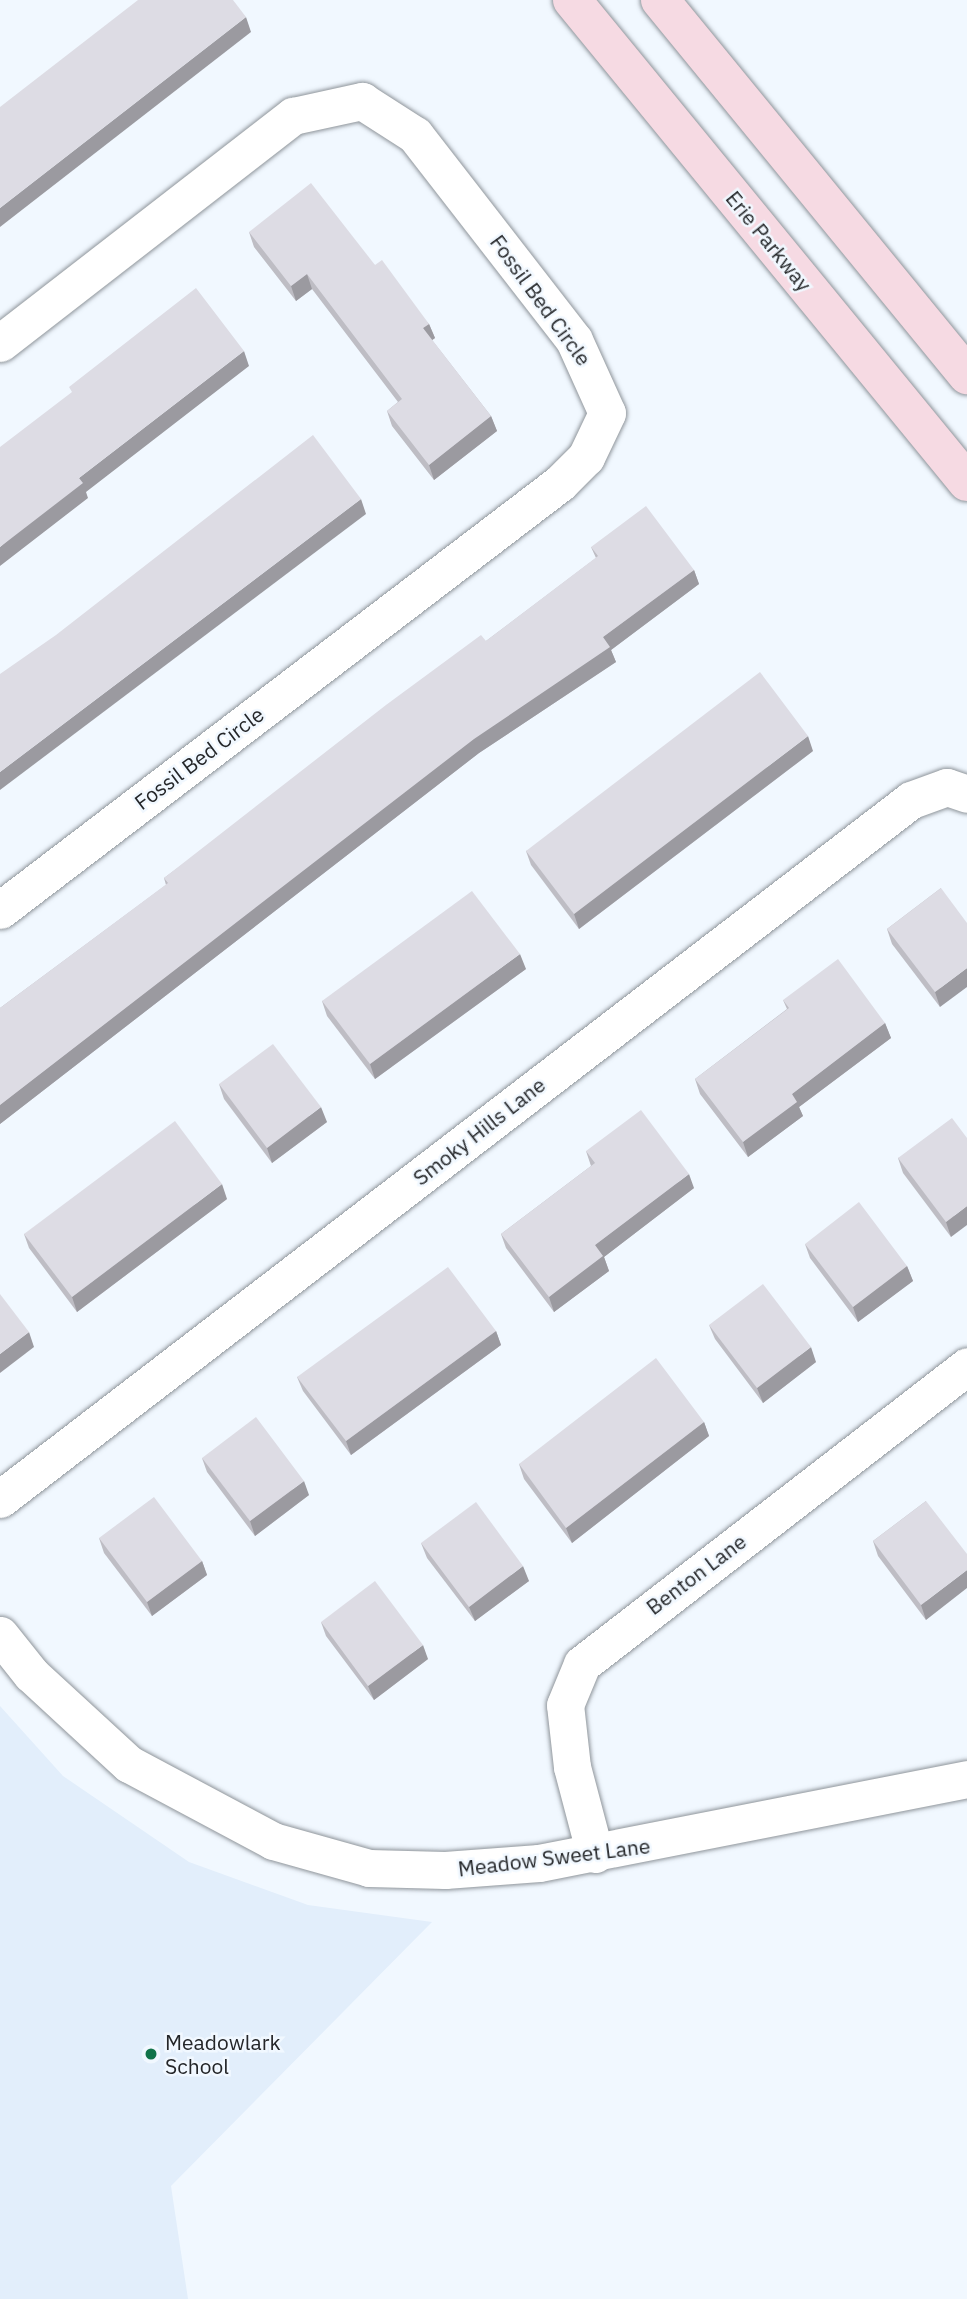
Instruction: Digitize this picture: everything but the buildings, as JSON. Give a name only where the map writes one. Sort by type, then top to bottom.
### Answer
[{"type":"main road","name":"Erie Parkway","points":[[572,0],[967,482]]},
{"type":"main road","points":[[660,0],[967,375]]},
{"type":"street","name":"Fossil Bed Circle","points":[[0,342],[293,116],[362,101],[415,135],[574,340],[607,413],[586,457],[560,483],[0,910]]},
{"type":"street","name":"Smoky Hills Lane","points":[[0,1499],[911,800],[947,787],[967,794]]},
{"type":"street","name":"Benton Lane","points":[[595,1854],[572,1767],[565,1705],[582,1664],[967,1366]]},
{"type":"street","name":"Meadow Sweet Lane","points":[[0,1635],[31,1674],[129,1764],[273,1841],[369,1868],[445,1870],[595,1854],[929,1782],[967,1779]]},
{"type":"shaded area","name":"Meadowlark School","points":[[0,1706],[63,1776],[189,1862],[308,1905],[432,1922],[171,2186],[188,2299],[0,2299]]},
{"type":"place","name":"Meadowlark School","points":[[151,2054]]}]
